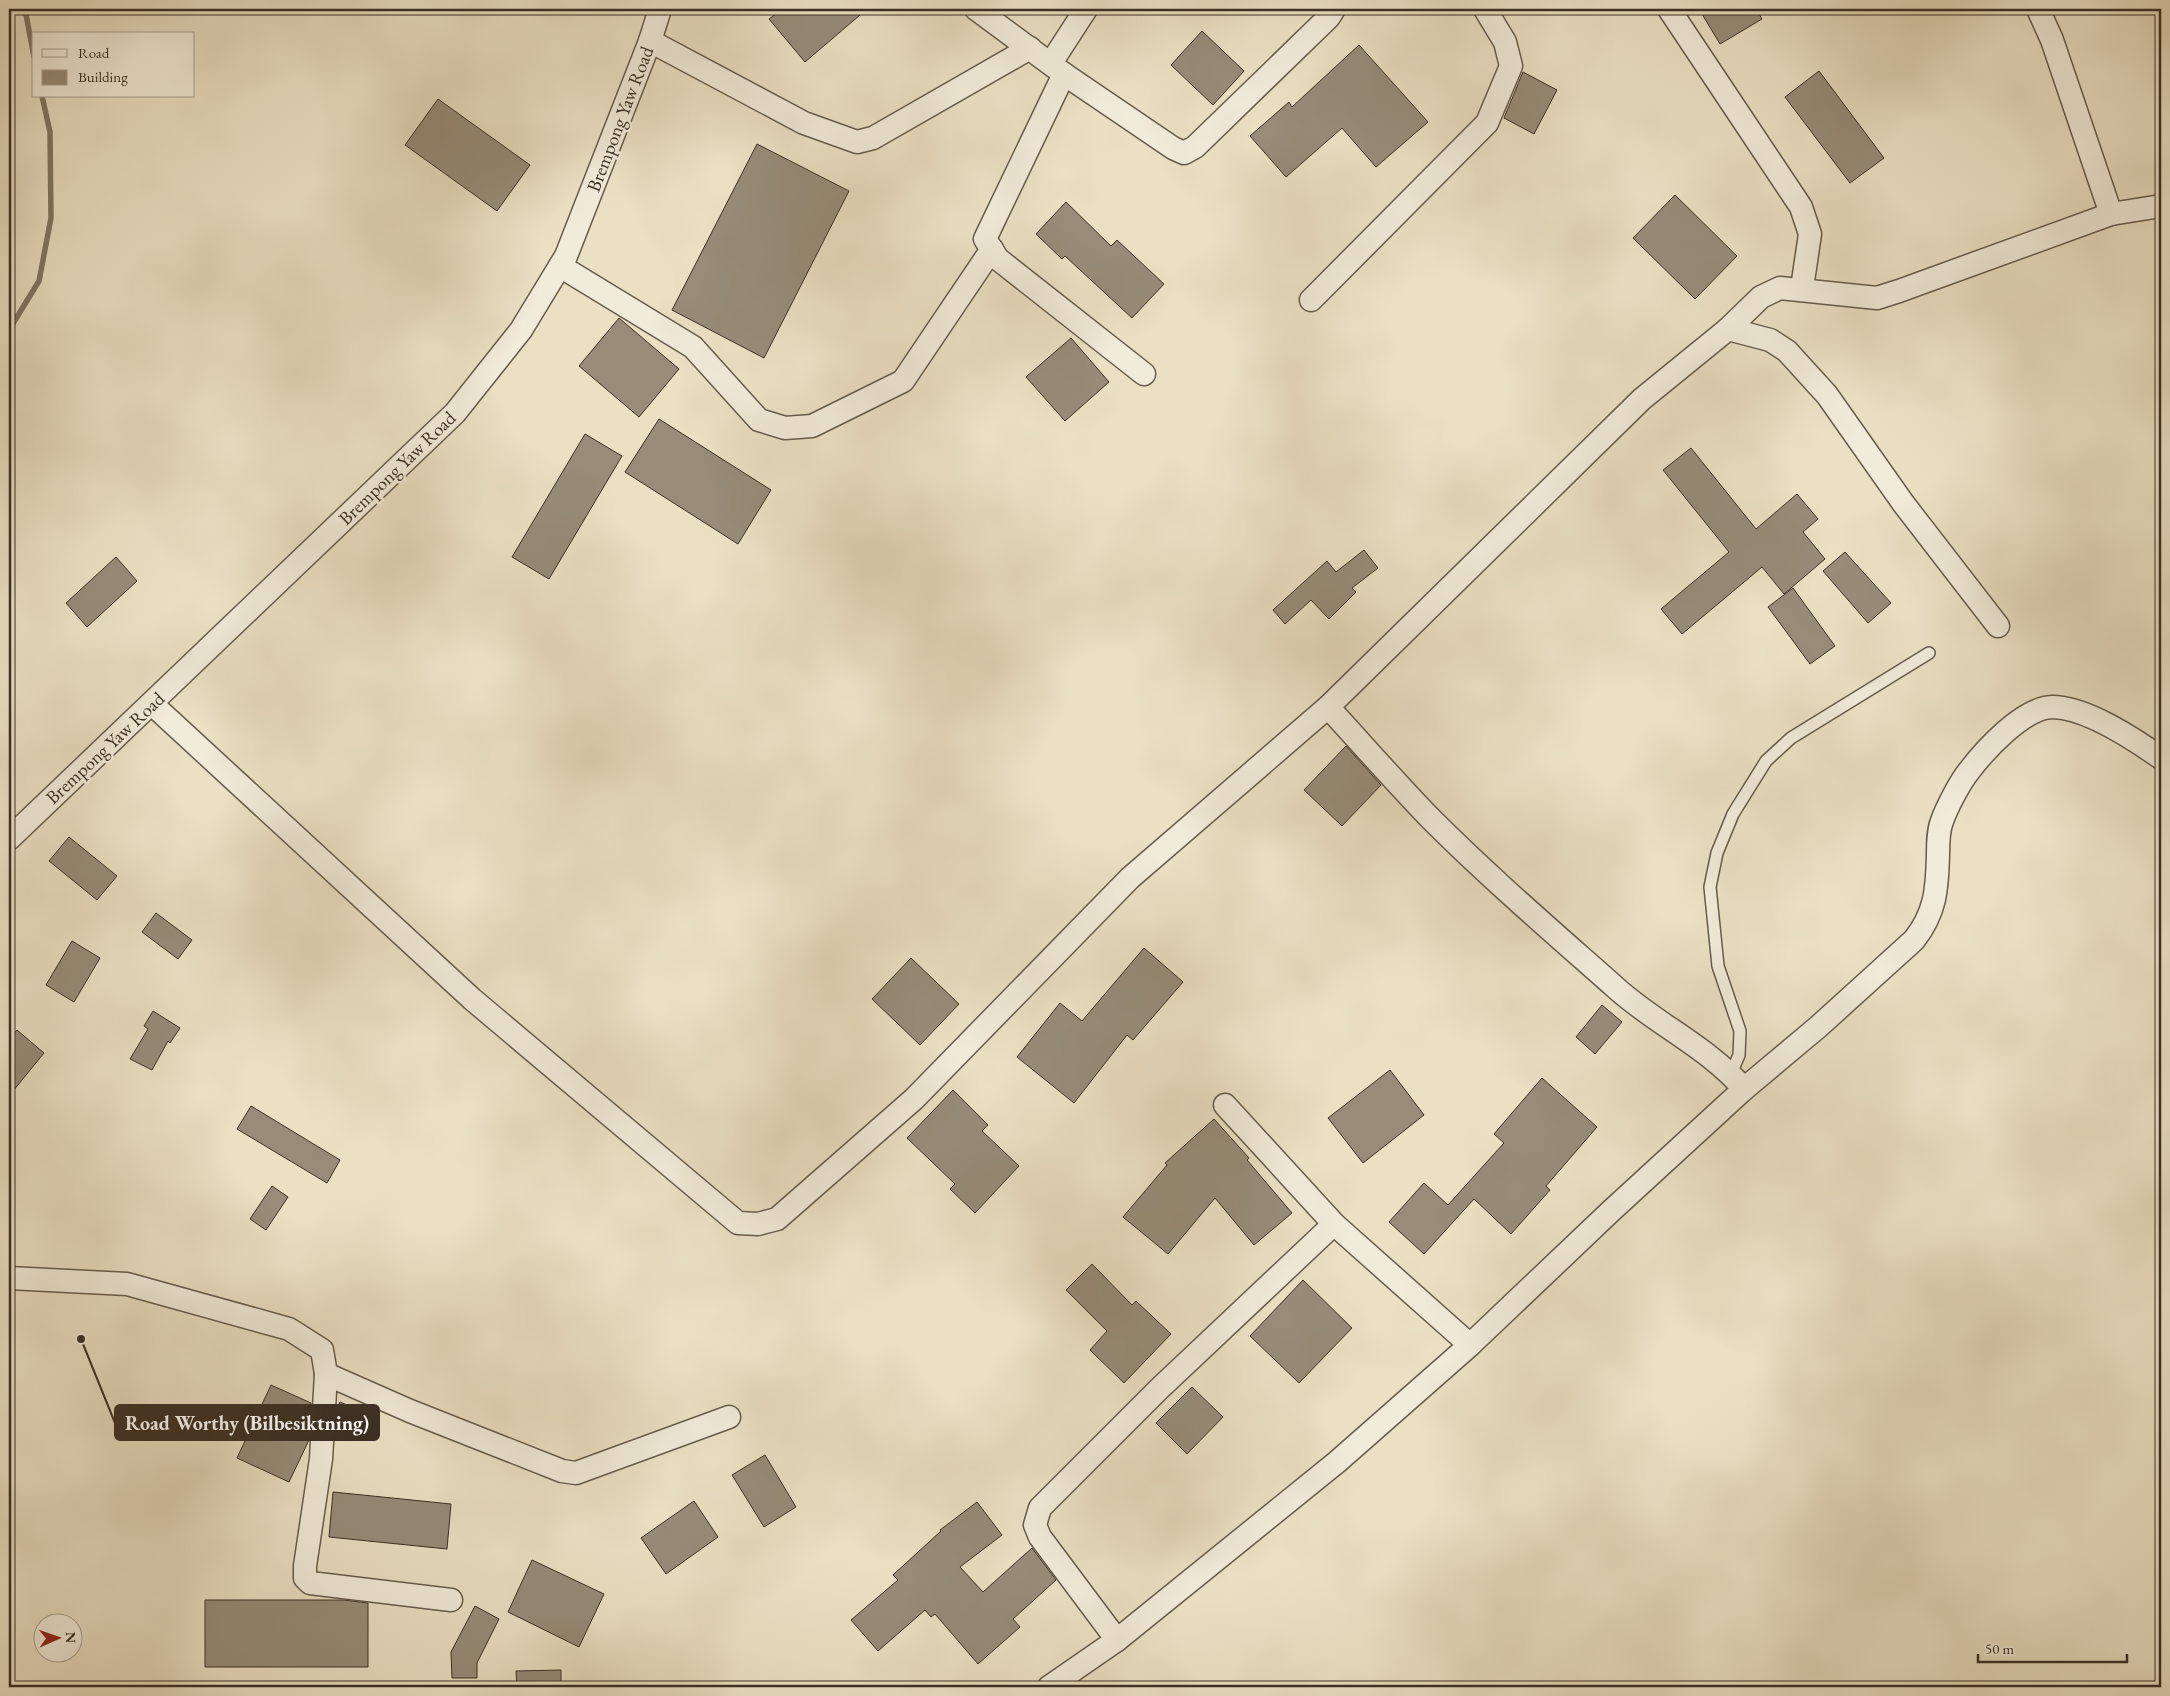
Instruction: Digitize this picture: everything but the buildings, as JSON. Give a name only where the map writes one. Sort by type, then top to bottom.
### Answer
[{"type":"street","name":"Brempong Yaw Road","points":[[9,839],[454,413],[521,330],[566,256],[650,41],[660,9]]},
{"type":"street","points":[[976,9],[1057,69],[1173,148],[1184,153],[1194,147],[1334,9]]},
{"type":"street","points":[[1086,9],[1057,69],[985,239],[998,259],[1144,374]]},
{"type":"street","points":[[1311,300],[1488,123],[1511,66],[1505,42],[1485,9]]},
{"type":"street","points":[[1669,9],[1801,207],[1810,234],[1802,288]]},
{"type":"street","points":[[2038,9],[2052,40],[2111,214]]},
{"type":"street","points":[[650,41],[771,106],[804,122],[857,142],[873,138],[1030,48]]},
{"type":"street","points":[[152,704],[472,999],[738,1223],[758,1224],[777,1219],[914,1099],[1130,878],[1328,707],[1642,399],[1728,329],[1761,296],[1780,288],[1802,288],[1822,293],[1877,298],[2111,214],[2161,206]]},
{"type":"street","points":[[560,266],[694,347],[759,420],[785,428],[812,426],[903,382],[992,249]]},
{"type":"street","points":[[1728,329],[1770,340],[1787,351],[1800,365],[1827,395],[1903,503],[1998,626]]},
{"type":"street","points":[[1328,707],[1432,819],[1527,908],[1618,990],[1713,1058],[1737,1082]]},
{"type":"street","points":[[1049,1687],[1117,1640],[1337,1462],[1470,1345],[1604,1218],[1737,1082],[1825,1020],[1914,940],[1926,926],[1937,890],[1938,845],[1941,822],[1968,772],[2000,736],[2031,714],[2051,707],[2074,711],[2096,720],[2128,735],[2161,758]]},
{"type":"street","points":[[1225,1105],[1334,1224],[1470,1345]]},
{"type":"street","points":[[1117,1640],[1040,1537],[1035,1525],[1040,1508],[1158,1389],[1334,1224]]},
{"type":"street","points":[[9,1278],[127,1284],[289,1329],[322,1350],[326,1374],[321,1459],[305,1566],[306,1578],[310,1583],[451,1600]]},
{"type":"street","points":[[326,1374],[410,1411],[562,1472],[576,1473],[729,1417]]},
{"type":"lane","points":[[1737,1082],[1740,1031],[1718,966],[1710,886],[1717,853],[1734,814],[1766,761],[1791,738],[1929,653]]},
{"type":"waterway","points":[[25,9],[32,46]]},
{"type":"waterway","points":[[9,330],[39,281],[51,218],[50,132],[42,98]]},
{"type":"place","name":"Road Worthy (Bilbesiktning)","points":[[81,1339]]}]
